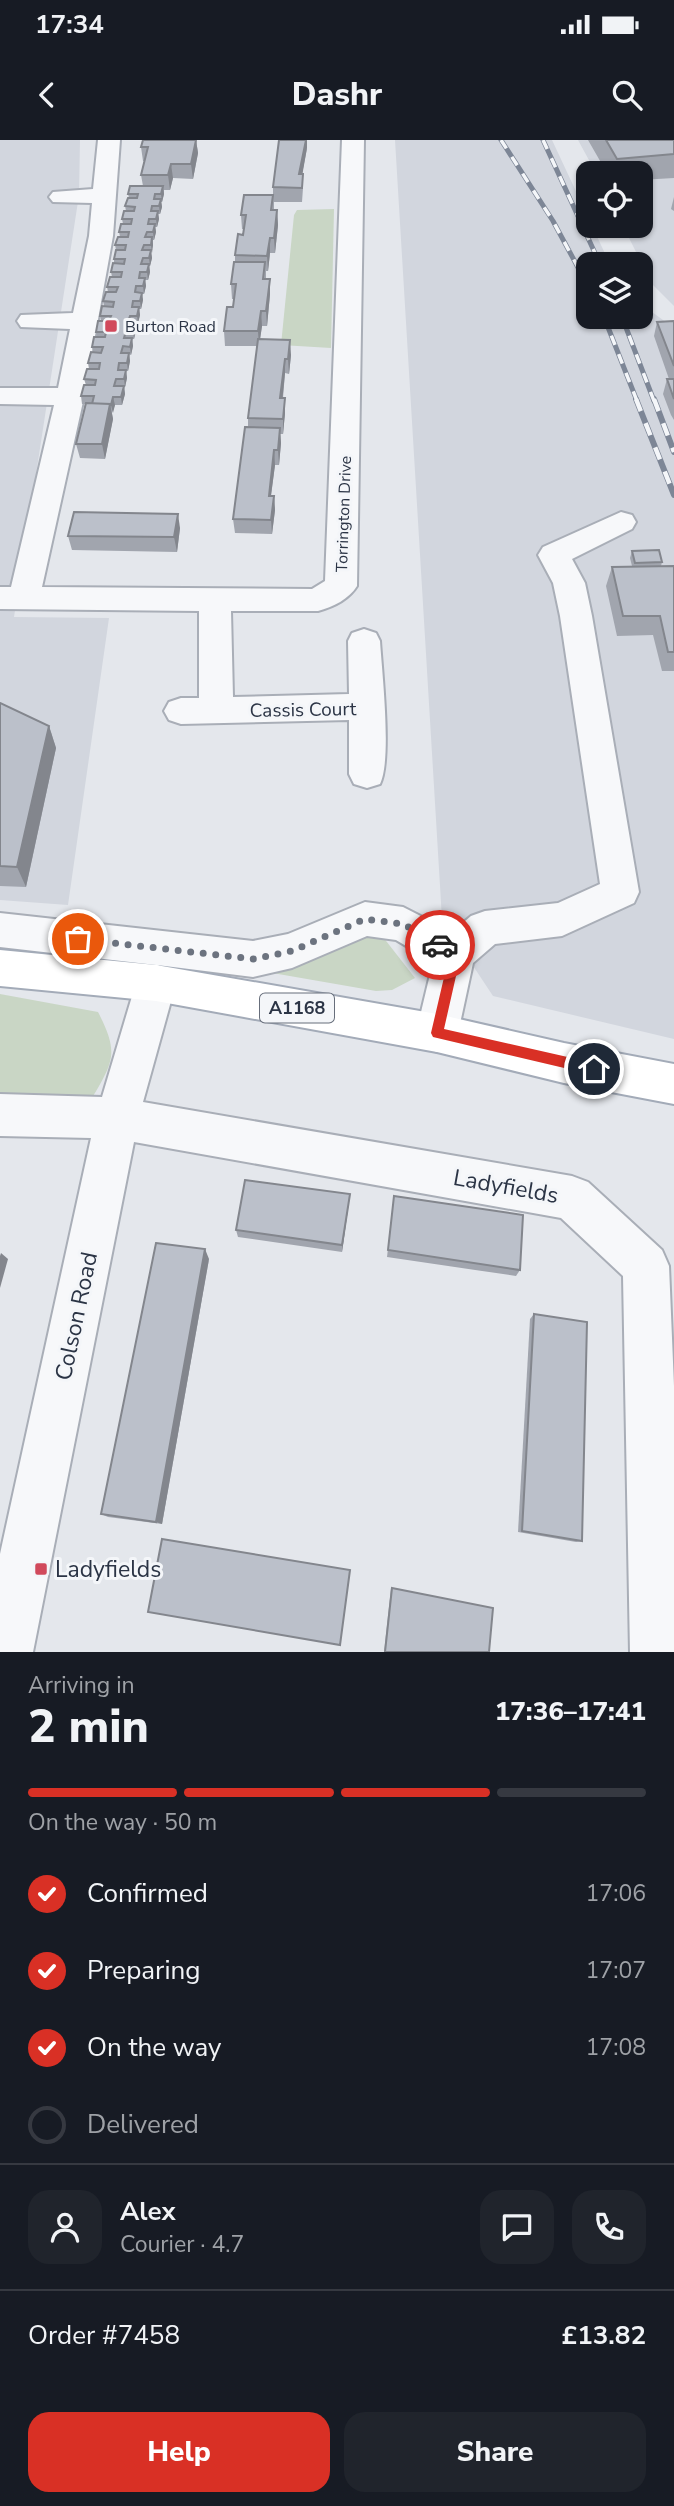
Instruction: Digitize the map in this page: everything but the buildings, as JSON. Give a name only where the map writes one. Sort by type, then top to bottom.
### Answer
[{"type":"main road","name":"A1168","points":[[0,968],[156,984],[437,1033],[564,1063],[674,1084]]},
{"type":"street","points":[[12,598],[70,397],[101,236],[109,140]]},
{"type":"street","name":"Torrington Drive","points":[[12,598],[318,600],[341,586],[354,140]]},
{"type":"street","points":[[61,197],[105,195]]},
{"type":"street","points":[[30,321],[85,321]]},
{"type":"street","points":[[0,396],[70,397]]},
{"type":"street","points":[[437,1033],[455,954],[485,928],[562,919],[620,892],[593,760],[569,583],[554,555],[621,522]]},
{"type":"street","points":[[215,599],[216,710]]},
{"type":"street","points":[[364,641],[366,708]]},
{"type":"street","name":"Cassis Court","points":[[181,711],[366,708],[367,774]]},
{"type":"street","points":[[0,930],[253,959],[292,951],[365,919],[403,924],[455,954]]},
{"type":"street","name":"Colson Road","points":[[6,1652],[117,1118],[156,984]]},
{"type":"street","name":"Ladyfields","points":[[0,1115],[117,1118],[572,1198],[646,1266],[657,1652]]},
{"type":"shaded area","points":[[0,140],[80,140],[79,195],[14,617],[109,618],[68,905],[0,900]]},
{"type":"shaded area","points":[[395,140],[552,140],[576,191],[576,238],[598,238],[604,252],[576,252],[576,329],[653,329],[653,313],[674,328],[674,1039],[493,996],[442,919]]},
{"type":"shaded area","points":[[578,140],[674,140],[674,306],[653,285],[653,252],[636,252],[629,238],[653,238],[653,161],[589,161]]},
{"type":"green space","points":[[334,209],[331,348],[281,345],[294,215],[297,210]]},
{"type":"green space","points":[[365,935],[383,937],[415,978],[392,990],[376,991],[261,971]]},
{"type":"green space","points":[[0,994],[98,1012],[109,1038],[111,1057],[105,1076],[91,1100],[0,1101]]},
{"type":"railway","points":[[501,140],[553,221],[576,264]]},
{"type":"railway","points":[[543,140],[594,252]]},
{"type":"railway","points":[[609,329],[637,401]]},
{"type":"railway","points":[[627,329],[654,401]]},
{"type":"railway","points":[[636,399],[674,495]]},
{"type":"railway","points":[[654,399],[674,452]]},
{"type":"way so far","points":[[78,939],[253,959],[292,951],[365,919],[403,924],[440,945]]},
{"type":"place","name":"Burton Road","points":[[111,326]]},
{"type":"place","name":"Ladyfields","points":[[41,1569]]},
{"type":"route","points":[[440,945],[455,954],[437,1033],[594,1069]]}]
